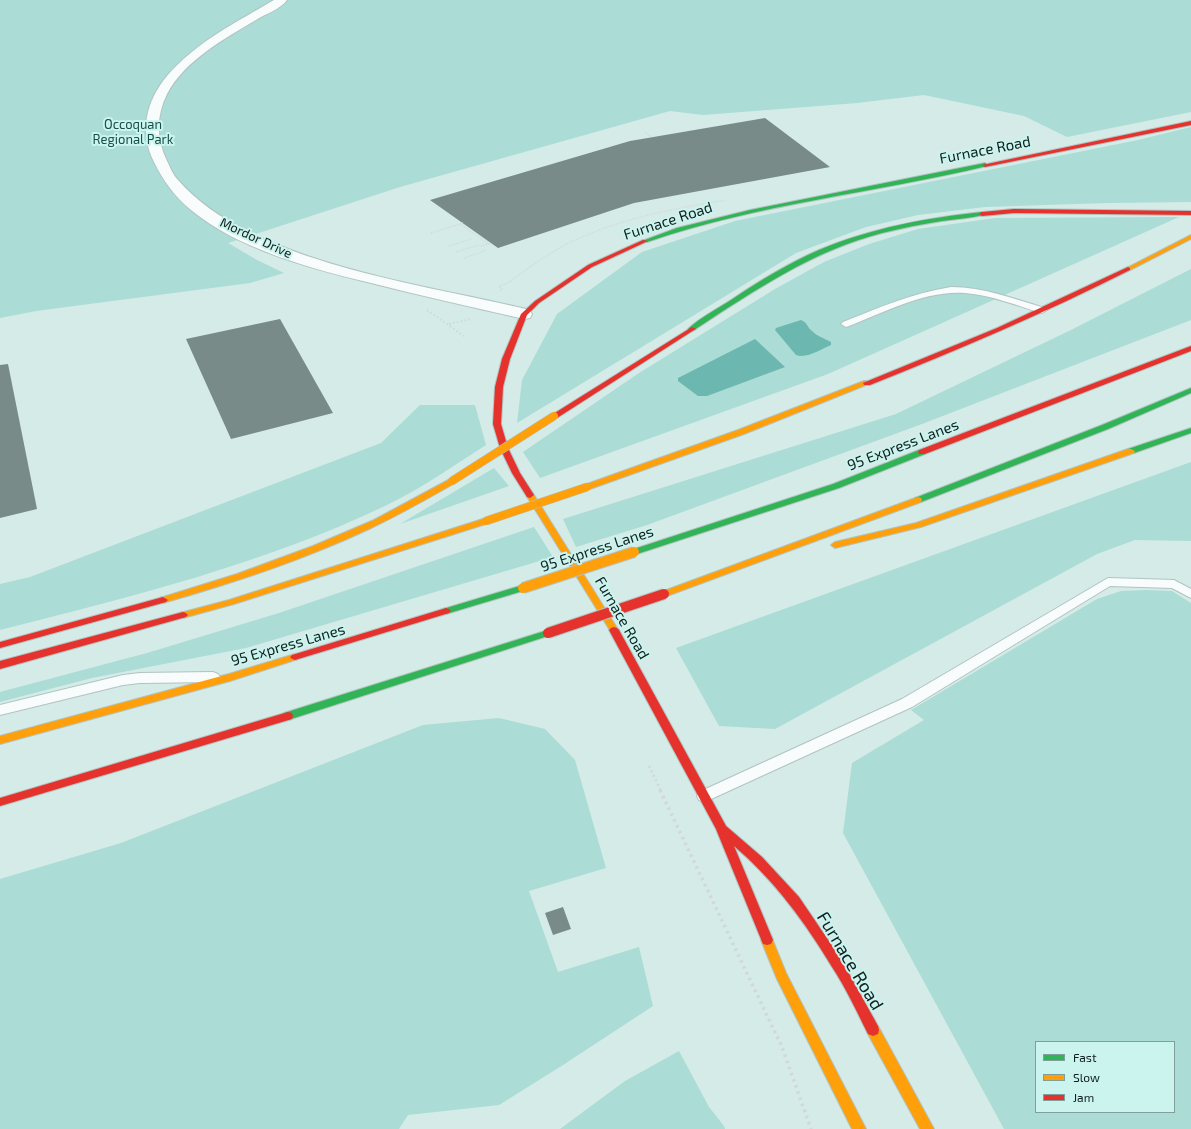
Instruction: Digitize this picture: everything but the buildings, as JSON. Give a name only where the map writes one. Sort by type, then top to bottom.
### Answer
[{"type":"main road","name":"Furnace Road","points":[[860,1129],[781,975],[721,828],[607,617],[516,473],[504,448],[497,424],[500,382],[506,359],[524,314],[537,302],[590,266],[633,245],[679,229],[766,209],[1191,123]]},
{"type":"main road","points":[[0,645],[196,590],[272,566],[372,524],[452,481],[784,270],[820,252],[862,237],[920,222],[984,213],[1014,211],[1191,213]]},
{"type":"main road","points":[[0,666],[238,599],[486,521],[713,443],[842,394],[1042,310],[1191,237]]},
{"type":"main road","name":"95 Express Lanes","points":[[0,740],[230,677],[523,588],[836,486],[1191,348]]},
{"type":"main road","points":[[0,802],[291,715],[548,633],[746,566],[992,472],[1191,390]]},
{"type":"main road","points":[[828,546],[918,525],[1191,430]]},
{"type":"main road","points":[[746,566],[806,552]]},
{"type":"main road","name":"Furnace Road","points":[[721,828],[758,860],[795,901],[837,962],[927,1129]]},
{"type":"street","name":"Mordor Drive","points":[[282,0],[203,50],[181,69],[164,89],[154,109],[151,124],[152,141],[157,157],[165,173],[180,191],[197,207],[240,234],[286,254],[348,274],[524,314]]},
{"type":"lane","points":[[846,324],[910,300],[950,289],[973,291],[1042,310]]},
{"type":"lane","points":[[704,796],[907,703],[1108,582],[1174,584],[1191,594]]},
{"type":"lane","points":[[0,710],[123,680],[140,678],[230,677]]},
{"type":"path","points":[[644,132],[651,137]]},
{"type":"path","points":[[431,233],[462,224],[488,244],[456,252]]},
{"type":"path","points":[[449,246],[471,239]]},
{"type":"path","points":[[464,258],[487,250]]},
{"type":"path","points":[[499,286],[502,289]]},
{"type":"path","points":[[426,309],[464,336]]},
{"type":"path","points":[[449,324],[477,317]]},
{"type":"path","points":[[649,766],[782,1046],[811,1129]]},
{"type":"green space","name":"Occoquan Regional Park","points":[[0,0],[1191,0],[1191,112],[1067,137],[1024,116],[924,95],[857,103],[703,115],[670,111],[400,187],[228,243],[257,260],[284,273],[250,283],[36,311],[0,318]]},
{"type":"green space","points":[[1191,127],[1191,202],[985,207],[918,215],[866,227],[796,253],[517,423],[522,380],[557,314],[642,252],[735,221],[1138,140]]},
{"type":"green space","points":[[1179,217],[828,374],[540,478],[523,452],[639,373],[775,289],[824,262],[869,244],[918,229],[995,218]]},
{"type":"green space","points":[[1191,269],[1191,320],[922,424],[647,525],[576,547],[563,519],[896,414],[1071,330]]},
{"type":"green space","points":[[420,405],[475,405],[486,445],[437,477],[385,506],[339,527],[292,545],[244,562],[147,592],[0,630],[0,584],[30,577],[381,443]]},
{"type":"green space","points":[[1191,462],[1191,541],[1135,540],[1097,554],[775,729],[719,726],[676,648]]},
{"type":"green space","points":[[494,468],[509,486],[400,524]]},
{"type":"green space","points":[[534,527],[553,557],[246,648],[92,678],[0,702],[0,692],[147,653],[279,613]]},
{"type":"green space","points":[[1121,591],[1172,591],[1191,603],[1191,1129],[1004,1129],[843,833],[852,763],[924,720],[911,710],[1097,599]]},
{"type":"green space","points":[[499,718],[545,729],[575,760],[606,868],[529,891],[558,972],[639,947],[653,1006],[499,1105],[408,1115],[399,1129],[0,1129],[0,879],[121,843],[423,725]]},
{"type":"green space","points":[[679,1051],[709,1107],[725,1129],[560,1129],[625,1081]]},
{"type":"shaded area","points":[[801,320],[805,322],[814,333],[831,342],[831,345],[809,355],[796,355],[775,330],[776,328]]},
{"type":"shaded area","points":[[755,339],[785,367],[707,396],[698,396],[678,381],[678,378]]},
{"type":"traffic: fast","points":[[645,241],[679,229],[750,212],[985,165]]},
{"type":"traffic: fast","points":[[692,329],[770,278],[803,260],[839,244],[859,237],[920,222],[982,214]]},
{"type":"traffic: fast","points":[[918,500],[1105,427],[1191,390]]},
{"type":"traffic: fast","points":[[1131,451],[1191,430]]},
{"type":"traffic: fast","points":[[634,552],[836,486],[922,452]]},
{"type":"traffic: fast","points":[[446,611],[523,588]]},
{"type":"traffic: fast","points":[[288,716],[548,633]]},
{"type":"traffic: slow","points":[[1128,269],[1191,237]]},
{"type":"traffic: slow","points":[[587,487],[741,432],[867,383]]},
{"type":"traffic: slow","points":[[452,481],[554,416]]},
{"type":"traffic: slow","points":[[835,545],[918,525],[1131,451]]},
{"type":"traffic: slow","points":[[163,600],[215,585],[317,548],[377,522],[452,481]]},
{"type":"traffic: slow","points":[[486,521],[587,487]]},
{"type":"traffic: slow","points":[[530,495],[614,630]]},
{"type":"traffic: slow","points":[[664,594],[918,500]]},
{"type":"traffic: slow","points":[[183,615],[231,602],[486,521]]},
{"type":"traffic: slow","points":[[523,588],[634,552]]},
{"type":"traffic: slow","points":[[0,740],[230,677],[295,657]]},
{"type":"traffic: slow","points":[[767,940],[781,975],[859,1129]]},
{"type":"traffic: slow","points":[[873,1030],[927,1129]]},
{"type":"traffic: jam","points":[[985,165],[1191,123]]},
{"type":"traffic: jam","points":[[982,214],[1014,211],[1191,213]]},
{"type":"traffic: jam","points":[[530,495],[516,473],[504,448],[497,424],[499,387],[506,359],[524,314],[537,302],[590,266],[645,241]]},
{"type":"traffic: jam","points":[[867,383],[934,357],[999,329],[1128,269]]},
{"type":"traffic: jam","points":[[554,416],[692,329]]},
{"type":"traffic: jam","points":[[922,452],[1191,348]]},
{"type":"traffic: jam","points":[[548,633],[664,594]]},
{"type":"traffic: jam","points":[[0,645],[163,600]]},
{"type":"traffic: jam","points":[[295,657],[446,611]]},
{"type":"traffic: jam","points":[[0,665],[183,615]]},
{"type":"traffic: jam","points":[[614,630],[721,828],[767,940]]},
{"type":"traffic: jam","points":[[0,802],[288,716]]},
{"type":"traffic: jam","points":[[723,830],[758,860],[795,901],[837,963],[873,1030]]}]
